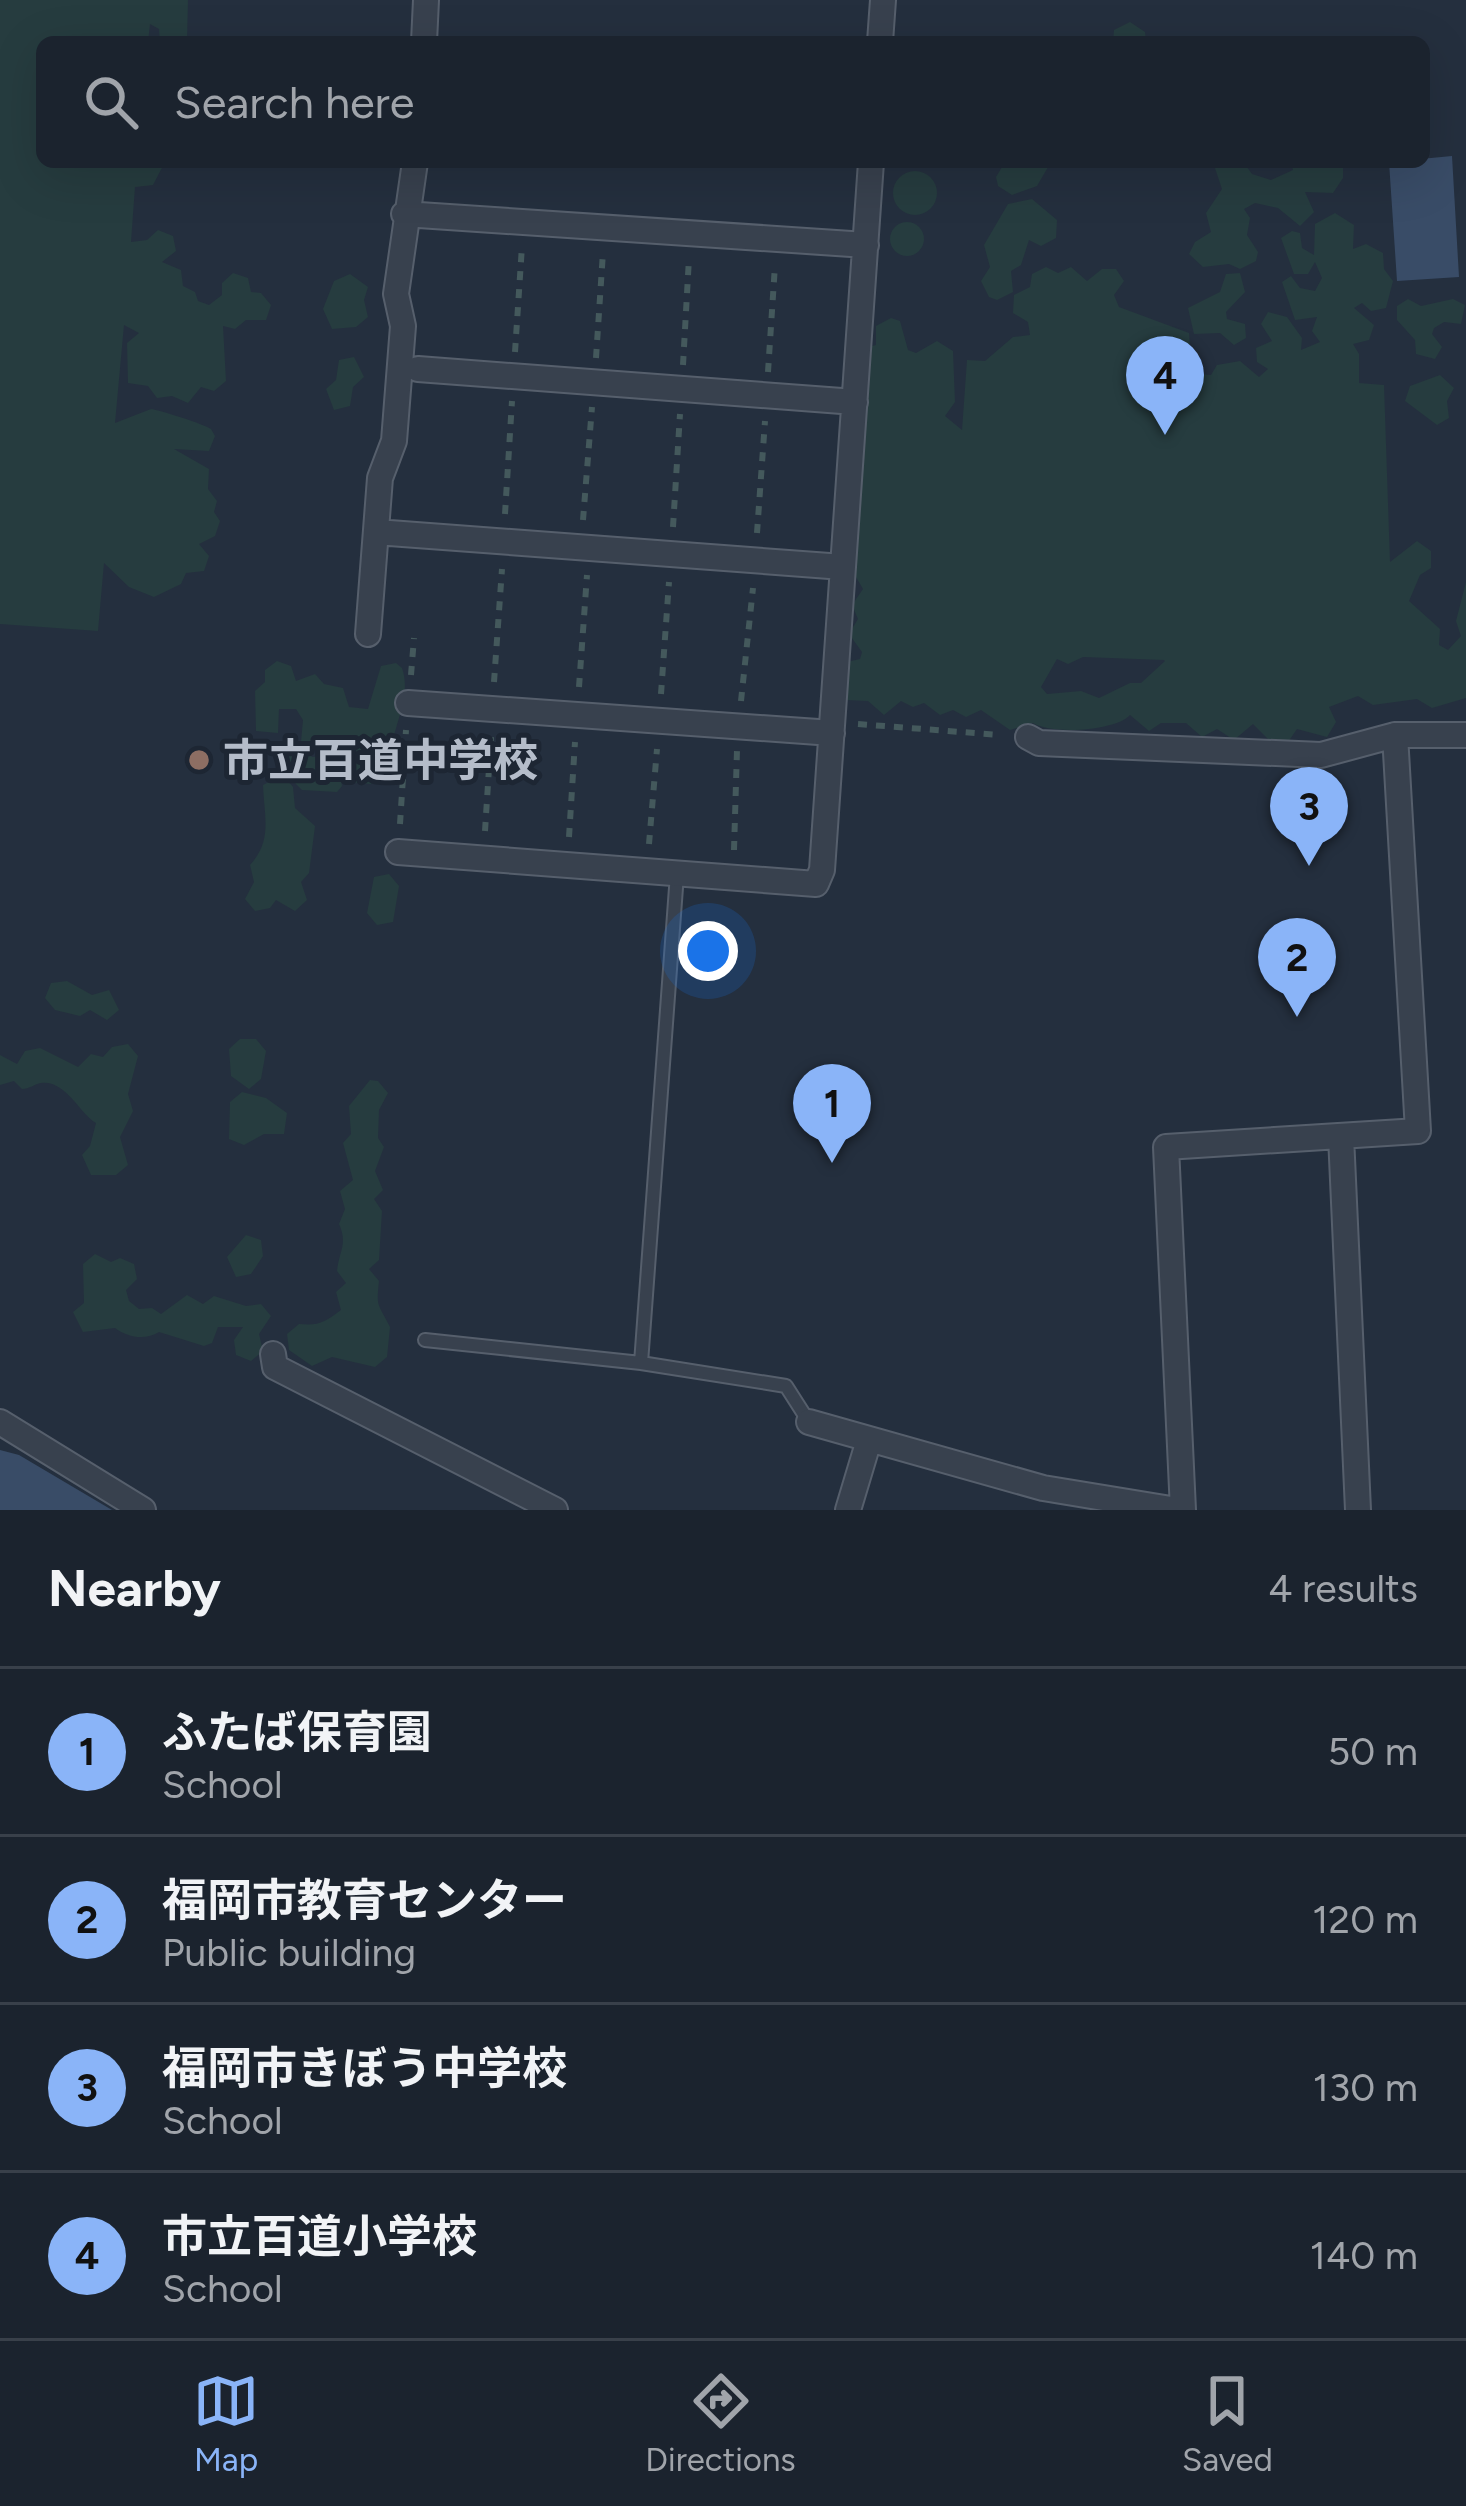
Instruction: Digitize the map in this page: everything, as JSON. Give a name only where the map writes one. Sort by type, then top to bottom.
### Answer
[{"type":"street","points":[[424,36],[426,0]]},
{"type":"street","points":[[881,36],[884,0]]},
{"type":"street","points":[[368,634],[380,478],[394,441],[403,326],[396,294],[414,168]]},
{"type":"street","points":[[398,852],[816,884],[822,870],[871,168]]},
{"type":"street","points":[[404,214],[866,245]]},
{"type":"street","points":[[418,369],[855,403]]},
{"type":"street","points":[[376,532],[843,567]]},
{"type":"street","points":[[408,703],[832,728]]},
{"type":"street","points":[[809,1422],[1043,1488],[1180,1510],[1166,1148],[1418,1131],[1395,735]]},
{"type":"street","points":[[1028,737],[1039,743],[1321,754],[1395,735],[1466,735]]},
{"type":"street","points":[[1341,1136],[1358,1510]]},
{"type":"street","points":[[273,1354],[275,1367],[555,1510]]},
{"type":"street","points":[[0,1422],[142,1510]]},
{"type":"street","points":[[848,1510],[869,1440]]},
{"type":"lane","points":[[640,1363],[677,874]]},
{"type":"lane","points":[[425,1340],[640,1363],[786,1386],[809,1422]]},
{"type":"path","points":[[398,852],[414,638]]},
{"type":"path","points":[[832,728],[1028,737]]},
{"type":"green space","points":[[0,0],[188,0],[187,36],[160,36],[159,29],[150,24],[149,36],[36,36],[36,168],[162,168],[153,185],[135,187],[131,242],[147,240],[158,230],[173,236],[176,251],[162,262],[181,270],[183,286],[195,292],[198,301],[209,305],[222,295],[222,283],[233,273],[248,278],[251,292],[261,293],[271,305],[266,320],[246,320],[235,329],[223,326],[226,381],[214,391],[201,387],[188,403],[172,396],[157,398],[148,386],[128,383],[127,343],[139,333],[124,325],[115,423],[151,409],[211,429],[215,436],[209,451],[174,449],[209,469],[208,489],[217,501],[214,512],[220,521],[215,536],[199,544],[209,556],[204,571],[186,573],[181,584],[154,597],[129,587],[104,563],[98,631],[0,624]]},
{"type":"green space","points":[[1130,22],[1145,36],[1114,36],[1114,30]]},
{"type":"green space","points":[[1001,168],[1048,168],[1037,186],[1012,195],[998,186],[996,177]]},
{"type":"green space","points":[[1215,168],[1248,168],[1271,180],[1292,168],[1343,168],[1343,178],[1333,193],[1305,192],[1314,212],[1300,226],[1278,208],[1255,203],[1244,209],[1250,218],[1247,235],[1258,252],[1256,261],[1240,269],[1229,264],[1203,267],[1189,254],[1195,242],[1211,232],[1206,213],[1222,189]]},
{"type":"green space","points":[[915,171],[931,177],[937,193],[931,209],[915,215],[899,209],[893,193],[899,177]]},
{"type":"green space","points":[[1032,199],[1057,220],[1056,238],[1041,246],[1029,240],[1021,265],[1011,271],[1013,292],[997,300],[989,297],[981,281],[990,267],[984,245],[1008,204]]},
{"type":"green space","points":[[1335,213],[1354,225],[1353,249],[1366,244],[1383,253],[1384,269],[1393,281],[1386,308],[1371,311],[1362,303],[1354,308],[1374,325],[1369,340],[1353,344],[1359,354],[1359,383],[1384,385],[1390,562],[1417,541],[1431,551],[1431,568],[1420,575],[1409,601],[1440,629],[1439,645],[1448,650],[1461,636],[1456,621],[1466,582],[1466,698],[1432,708],[1417,699],[1373,705],[1358,696],[1329,707],[1336,722],[1327,737],[1297,729],[1288,742],[1270,741],[1253,724],[1234,740],[1217,729],[1202,737],[1186,723],[1161,723],[1149,731],[1130,715],[1098,728],[1054,729],[1033,723],[1010,730],[981,710],[966,717],[953,710],[940,715],[924,703],[913,707],[901,701],[884,715],[868,701],[845,700],[847,662],[860,659],[862,652],[849,634],[858,619],[852,605],[863,589],[853,572],[857,562],[849,554],[868,347],[876,345],[876,326],[891,318],[900,321],[908,350],[916,353],[937,341],[953,351],[955,402],[945,416],[962,430],[967,360],[985,361],[1013,337],[1030,335],[1028,322],[1013,313],[1014,295],[1030,287],[1032,274],[1046,267],[1058,273],[1071,267],[1087,281],[1102,269],[1116,269],[1124,281],[1114,295],[1119,307],[1189,333],[1190,347],[1159,363],[1158,371],[1211,375],[1217,365],[1240,361],[1259,377],[1268,369],[1257,362],[1256,348],[1272,341],[1261,324],[1268,312],[1287,317],[1302,338],[1301,350],[1320,342],[1312,331],[1317,317],[1295,320],[1282,282],[1291,276],[1300,288],[1315,291],[1322,278],[1315,262],[1308,274],[1294,274],[1281,238],[1292,231],[1300,233],[1302,248],[1314,255],[1315,224]],"holes":[[[1083,657],[1164,660],[1141,683],[1130,683],[1099,698],[1081,691],[1047,694],[1041,687],[1057,659],[1068,664]]]},
{"type":"green space","points":[[907,222],[919,227],[924,239],[919,251],[907,256],[895,251],[890,239],[895,227]]},
{"type":"green space","points":[[1240,273],[1245,292],[1226,312],[1227,319],[1245,324],[1246,338],[1234,345],[1220,333],[1194,334],[1188,308],[1220,292],[1226,274]]},
{"type":"green space","points":[[350,274],[368,287],[364,300],[368,317],[356,327],[332,329],[323,309],[334,281]]},
{"type":"green space","points":[[1408,299],[1421,306],[1453,299],[1465,305],[1461,324],[1444,322],[1434,328],[1432,334],[1442,347],[1435,359],[1416,354],[1415,340],[1397,320],[1397,306]]},
{"type":"green space","points":[[354,357],[364,377],[353,387],[350,406],[334,410],[326,389],[336,380],[339,360]]},
{"type":"green space","points":[[1440,375],[1454,388],[1447,401],[1449,418],[1437,425],[1405,401],[1410,386]]},
{"type":"green space","points":[[277,661],[291,666],[296,681],[315,674],[324,684],[343,688],[349,707],[368,709],[381,666],[396,663],[402,668],[405,692],[390,764],[371,784],[349,782],[337,750],[301,742],[303,720],[296,709],[279,709],[278,733],[256,731],[255,691],[265,682],[265,670]]},
{"type":"green space","points":[[304,749],[312,757],[323,756],[339,770],[342,786],[337,792],[302,790],[286,774],[284,758]]},
{"type":"green space","points":[[283,775],[293,787],[295,808],[315,826],[309,873],[301,882],[307,900],[295,911],[276,900],[270,908],[255,911],[245,899],[254,882],[250,865],[264,837],[263,785]]},
{"type":"green space","points":[[389,874],[399,886],[393,922],[377,925],[367,913],[374,877]]},
{"type":"green space","points":[[67,981],[92,995],[109,990],[119,1010],[107,1020],[90,1010],[80,1016],[55,1010],[45,998],[51,983]]},
{"type":"green space","points":[[240,1039],[256,1039],[266,1051],[261,1079],[249,1089],[231,1076],[229,1049]]},
{"type":"green space","points":[[128,1044],[138,1056],[128,1094],[133,1111],[120,1137],[128,1165],[116,1175],[91,1175],[82,1155],[90,1146],[96,1123],[50,1083],[22,1089],[14,1081],[0,1085],[0,1055],[17,1064],[25,1051],[40,1048],[78,1067],[91,1054],[103,1057],[112,1047]]},
{"type":"green space","points":[[370,1080],[378,1081],[388,1093],[379,1110],[378,1138],[384,1147],[375,1171],[383,1190],[374,1199],[382,1211],[379,1260],[369,1269],[379,1281],[379,1305],[390,1327],[387,1357],[375,1367],[332,1357],[312,1366],[289,1350],[287,1334],[299,1324],[322,1322],[341,1310],[336,1292],[346,1283],[337,1271],[343,1242],[339,1224],[345,1209],[340,1191],[353,1180],[343,1143],[351,1134],[349,1106]]},
{"type":"green space","points":[[242,1092],[266,1098],[287,1113],[284,1134],[264,1134],[244,1145],[229,1139],[230,1102]]},
{"type":"green space","points":[[246,1235],[261,1240],[263,1256],[251,1274],[236,1277],[227,1257]]},
{"type":"green space","points":[[95,1254],[111,1262],[120,1258],[134,1264],[137,1279],[126,1290],[129,1301],[139,1309],[152,1308],[161,1314],[187,1295],[203,1304],[214,1296],[246,1306],[261,1304],[271,1316],[259,1334],[263,1351],[251,1361],[236,1355],[234,1340],[243,1327],[218,1327],[212,1343],[204,1346],[159,1332],[142,1337],[115,1328],[83,1332],[73,1312],[84,1303],[83,1264]]},
{"type":"water","points":[[1452,156],[1459,277],[1397,281],[1389,168],[1430,168],[1430,158]]},
{"type":"water","points":[[0,1450],[19,1455],[112,1510],[0,1510]]},
{"type":"place","name":"市立百道小学校","points":[[1165,435]]},
{"type":"place","name":"市立百道中学校","points":[[199,760]]},
{"type":"place","name":"福岡市きぼう中学校","points":[[1309,866]]},
{"type":"place","name":"福岡市教育センター","points":[[1297,1017]]},
{"type":"place","name":"ふたば保育園","points":[[832,1163]]}]
